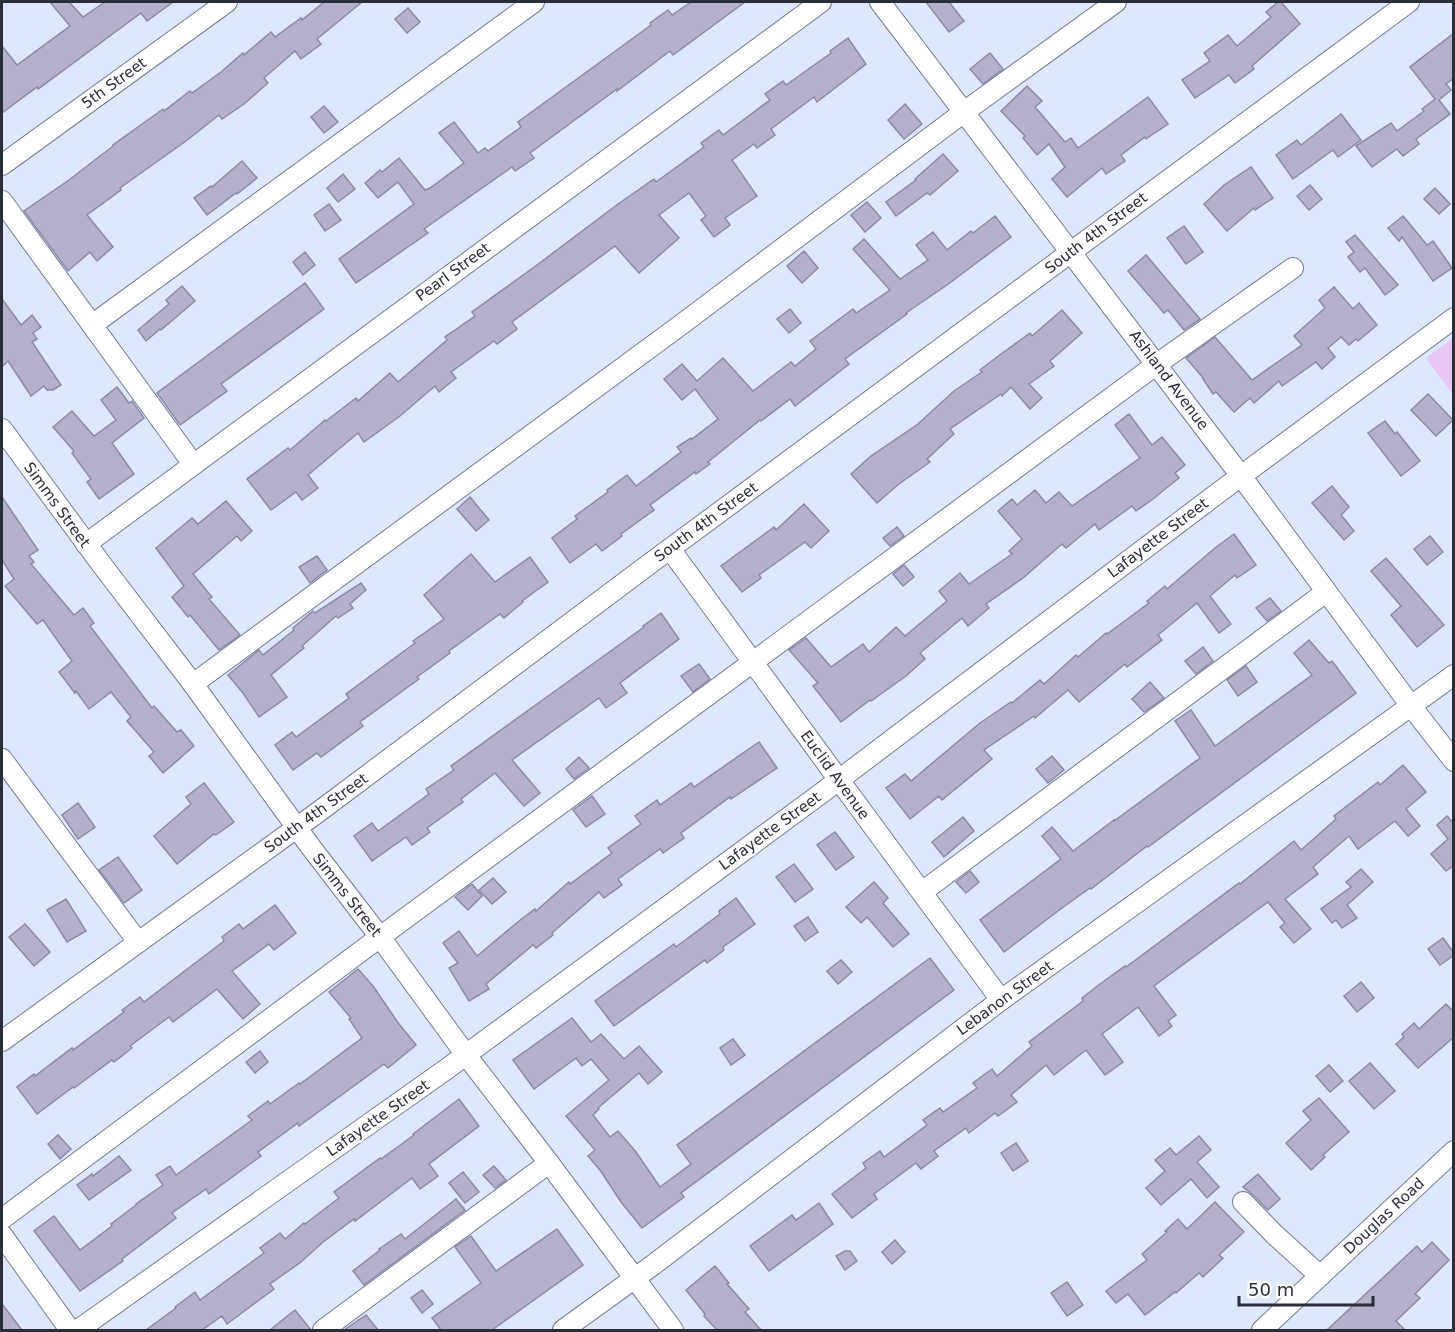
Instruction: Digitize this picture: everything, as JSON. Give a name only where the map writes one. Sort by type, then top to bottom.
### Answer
[{"type":"street","name":"5th Street","points":[[2,165],[227,2]]},
{"type":"street","points":[[92,325],[534,2]]},
{"type":"street","name":"Pearl Street","points":[[86,543],[820,2]]},
{"type":"street","name":"Ashland Avenue","points":[[880,2],[1157,364],[1454,761]]},
{"type":"street","points":[[193,684],[682,324],[964,112],[1116,2]]},
{"type":"street","name":"South 4th Street","points":[[2,1041],[297,827],[1409,2]]},
{"type":"street","points":[[2,201],[193,464]]},
{"type":"street","points":[[2,1219],[1157,364],[1293,268]]},
{"type":"street","name":"Lafayette Street","points":[[78,1330],[465,1055],[839,780],[1454,318]]},
{"type":"street","name":"Simms Street","points":[[2,429],[193,684],[465,1055],[549,1163],[673,1330]]},
{"type":"street","name":"Euclid Avenue","points":[[670,549],[1001,1000]]},
{"type":"street","points":[[922,892],[1326,592]]},
{"type":"street","name":"Lebanon Street","points":[[563,1330],[1001,1000],[1454,675]]},
{"type":"street","points":[[2,759],[138,942]]},
{"type":"street","name":"Douglas Road","points":[[1262,1330],[1454,1151]]},
{"type":"street","points":[[323,1330],[549,1163]]},
{"type":"street","points":[[1243,1202],[1320,1276]]},
{"type":"street","points":[[2,1235],[70,1330]]},
{"type":"shaded area","points":[[1453,338],[1453,395],[1426,358]]},
{"type":"building","points":[[50,2],[69,2],[83,17],[105,2],[173,2],[147,21],[141,13],[2,113],[2,46],[17,65],[70,26]]},
{"type":"building","points":[[324,2],[362,2],[317,39],[321,44],[301,59],[295,51],[264,78],[268,83],[244,104],[222,119],[219,115],[87,215],[113,247],[97,261],[90,252],[68,271],[24,211],[163,109],[164,111],[190,91],[192,93],[221,72],[271,32],[275,37],[301,18],[302,20]]},
{"type":"building","points":[[691,2],[745,2],[673,55],[670,51],[617,91],[617,89],[530,153],[534,158],[515,171],[512,167],[424,229],[428,233],[356,283],[339,259],[414,204],[398,182],[378,198],[365,183],[380,170],[382,172],[399,158],[425,190],[430,188],[464,163],[439,133],[454,122],[478,153],[485,148],[488,151],[521,127],[518,122],[651,25],[650,23],[668,10],[672,15]]},
{"type":"building","points":[[926,2],[949,2],[964,21],[949,32]]},
{"type":"building","points":[[1281,2],[1300,24],[1252,66],[1254,69],[1235,83],[1229,75],[1195,98],[1182,80],[1210,61],[1204,53],[1228,35],[1237,46],[1271,17],[1266,12]]},
{"type":"building","points":[[408,8],[420,22],[407,33],[395,19]]},
{"type":"building","points":[[1454,33],[1454,78],[1446,84],[1451,90],[1439,100],[1450,114],[1416,139],[1419,144],[1403,156],[1397,149],[1372,167],[1356,146],[1391,123],[1397,131],[1424,111],[1422,109],[1435,99],[1410,67]]},
{"type":"building","points":[[848,38],[866,64],[817,102],[814,97],[771,129],[775,135],[757,148],[754,144],[732,160],[757,196],[725,218],[730,225],[714,237],[701,220],[706,216],[689,193],[659,215],[679,238],[639,273],[615,246],[512,322],[517,329],[497,344],[494,341],[451,372],[456,378],[439,392],[435,386],[400,416],[364,442],[358,433],[308,475],[318,488],[302,500],[296,492],[271,510],[247,479],[288,448],[290,450],[325,420],[356,398],[358,401],[390,373],[398,382],[447,340],[445,337],[475,316],[472,312],[618,204],[654,179],[656,182],[704,147],[701,143],[719,130],[723,135],[770,100],[765,94],[783,81],[786,85]]},
{"type":"building","points":[[990,53],[1003,69],[983,84],[970,69]]},
{"type":"building","points":[[1027,86],[1042,101],[1035,107],[1065,142],[1071,138],[1078,148],[1148,97],[1168,124],[1146,139],[1145,137],[1121,155],[1125,161],[1106,174],[1102,168],[1067,197],[1052,179],[1065,167],[1049,144],[1037,155],[1023,138],[1025,136],[1001,111]]},
{"type":"building","points":[[905,104],[922,124],[904,139],[888,120]]},
{"type":"building","points":[[324,106],[338,122],[324,133],[311,117]]},
{"type":"building","points":[[1341,114],[1361,140],[1338,157],[1333,150],[1293,179],[1276,155],[1297,140],[1301,145]]},
{"type":"building","points":[[943,154],[958,171],[930,195],[927,193],[896,216],[886,202],[916,180]]},
{"type":"building","points":[[242,161],[257,178],[207,215],[194,198],[212,187]]},
{"type":"building","points":[[1251,167],[1273,198],[1255,210],[1254,208],[1227,231],[1204,204],[1224,185]]},
{"type":"building","points":[[343,174],[355,189],[338,202],[327,188]]},
{"type":"building","points":[[1310,185],[1322,199],[1309,210],[1297,196]]},
{"type":"building","points":[[1435,188],[1450,204],[1439,214],[1424,199]]},
{"type":"building","points":[[867,202],[881,218],[865,232],[851,215]]},
{"type":"building","points":[[329,204],[341,220],[325,231],[314,215]]},
{"type":"building","points":[[995,216],[1011,237],[845,359],[849,364],[795,406],[790,399],[760,420],[708,462],[710,464],[696,474],[695,472],[650,505],[654,510],[602,551],[596,544],[570,563],[552,538],[577,519],[575,516],[627,475],[636,486],[681,452],[677,447],[692,439],[718,419],[695,389],[682,400],[664,379],[682,364],[697,381],[723,358],[753,391],[791,362],[795,366],[816,349],[810,341],[853,309],[856,313],[890,290],[853,249],[864,239],[900,279],[928,260],[916,245],[933,232],[947,250]]},
{"type":"building","points":[[1403,216],[1427,245],[1433,241],[1452,268],[1433,281],[1402,237],[1399,241],[1388,228]]},
{"type":"building","points":[[1184,226],[1203,252],[1186,264],[1167,238]]},
{"type":"building","points":[[1355,235],[1398,285],[1385,295],[1365,268],[1360,272],[1348,257],[1354,252],[1346,242]]},
{"type":"building","points":[[804,251],[818,268],[802,283],[787,266]]},
{"type":"building","points":[[305,252],[315,265],[303,275],[293,262]]},
{"type":"building","points":[[1146,255],[1200,319],[1184,330],[1168,310],[1164,313],[1128,271]]},
{"type":"building","points":[[305,283],[324,309],[221,384],[227,391],[180,425],[157,393]]},
{"type":"building","points":[[182,286],[195,301],[146,341],[138,330],[169,304],[166,300]]},
{"type":"building","points":[[1334,287],[1353,309],[1359,303],[1377,325],[1358,341],[1356,339],[1349,345],[1341,337],[1328,348],[1335,357],[1322,369],[1316,362],[1282,386],[1279,381],[1254,403],[1250,398],[1234,412],[1216,392],[1213,394],[1204,379],[1186,358],[1215,337],[1252,380],[1302,345],[1294,336],[1325,308],[1319,300]]},
{"type":"building","points":[[2,299],[21,325],[32,315],[41,327],[33,333],[37,339],[32,342],[61,385],[53,390],[47,390],[44,386],[31,396],[8,361],[2,367]]},
{"type":"building","points":[[790,309],[801,323],[789,333],[777,319]]},
{"type":"building","points":[[1062,310],[1082,333],[1050,361],[1054,366],[1029,384],[1042,398],[1030,409],[1011,387],[1002,396],[1001,394],[950,429],[954,434],[927,459],[930,462],[877,503],[851,474],[871,456],[918,424],[954,391],[982,372],[980,370],[1030,333],[1032,336]]},
{"type":"building","points":[[117,387],[129,403],[132,401],[144,418],[112,443],[134,474],[99,499],[87,482],[91,479],[72,453],[74,451],[53,427],[72,411],[94,436],[116,420],[101,400]]},
{"type":"building","points":[[1428,394],[1453,420],[1436,436],[1411,410]]},
{"type":"building","points":[[1129,414],[1152,445],[1162,437],[1185,465],[1175,473],[1179,478],[1136,511],[1132,506],[1099,530],[1095,524],[1066,548],[1062,544],[1023,578],[986,604],[989,608],[968,626],[962,618],[920,653],[925,659],[906,676],[841,722],[813,686],[818,683],[789,650],[806,638],[831,667],[863,644],[869,652],[896,627],[905,636],[947,601],[939,591],[960,573],[969,584],[1012,554],[1009,551],[1022,539],[998,511],[1012,499],[1017,505],[1035,490],[1046,503],[1059,492],[1072,506],[1140,458],[1115,425]]},
{"type":"building","points":[[1385,421],[1420,461],[1401,476],[1368,433]]},
{"type":"building","points":[[1332,486],[1349,507],[1341,515],[1354,531],[1344,540],[1312,503]]},
{"type":"building","points":[[2,497],[38,550],[29,556],[34,562],[31,564],[74,615],[83,608],[94,623],[90,626],[152,708],[154,706],[177,732],[181,730],[194,746],[163,773],[149,756],[154,752],[127,721],[131,717],[111,692],[89,709],[76,691],[75,693],[59,672],[72,661],[43,620],[37,624],[5,586],[14,579],[2,560]]},
{"type":"building","points":[[470,497],[489,520],[476,531],[457,509]]},
{"type":"building","points":[[226,501],[252,531],[241,541],[237,536],[193,574],[212,597],[209,599],[240,635],[219,650],[172,597],[184,586],[156,548],[192,518],[198,524]]},
{"type":"building","points":[[804,504],[829,531],[811,548],[805,542],[759,575],[761,578],[742,592],[721,566],[774,527],[776,530]]},
{"type":"building","points":[[897,527],[904,536],[890,546],[883,538]]},
{"type":"building","points":[[1234,534],[1256,565],[1237,578],[1235,575],[1210,596],[1231,624],[1219,633],[1197,603],[1158,635],[1162,640],[1127,667],[1125,664],[1079,702],[1068,690],[1035,718],[1034,716],[984,750],[992,759],[942,800],[939,796],[910,819],[886,788],[905,774],[911,781],[980,723],[1012,703],[1040,680],[1044,684],[1076,655],[1078,657],[1106,633],[1149,603],[1147,601],[1165,586],[1167,589]]},
{"type":"building","points":[[1430,536],[1443,552],[1427,565],[1414,549]]},
{"type":"building","points":[[471,554],[495,582],[530,557],[548,582],[504,618],[500,614],[449,651],[450,653],[417,677],[419,679],[360,722],[363,726],[321,757],[317,753],[293,770],[275,745],[292,732],[296,737],[349,698],[346,694],[444,619],[424,595]]},
{"type":"building","points":[[317,556],[327,570],[310,583],[299,567]]},
{"type":"building","points":[[1386,558],[1444,625],[1417,647],[1391,615],[1401,606],[1371,571]]},
{"type":"building","points":[[904,565],[914,577],[903,586],[893,574]]},
{"type":"building","points":[[361,583],[366,590],[350,604],[353,608],[338,618],[336,616],[302,646],[304,648],[271,675],[287,697],[259,717],[228,675],[259,650],[263,655],[313,611],[315,613]]},
{"type":"building","points":[[1270,598],[1281,611],[1267,621],[1256,608]]},
{"type":"building","points":[[661,613],[679,639],[620,683],[627,693],[606,708],[599,698],[512,760],[540,793],[524,806],[495,773],[461,799],[463,802],[427,828],[430,832],[412,845],[406,837],[372,861],[354,836],[372,823],[378,831],[429,794],[426,789],[454,770],[451,766]]},
{"type":"building","points":[[1309,640],[1329,663],[1332,661],[1356,693],[1004,952],[980,920],[1061,859],[1042,836],[1052,827],[1073,851],[1200,758],[1175,721],[1191,710],[1215,746],[1312,675],[1294,653]]},
{"type":"building","points":[[1203,647],[1213,661],[1196,674],[1185,661]]},
{"type":"building","points":[[699,664],[710,679],[693,692],[681,676]]},
{"type":"building","points":[[1246,666],[1257,682],[1238,696],[1227,680]]},
{"type":"building","points":[[1150,682],[1164,698],[1144,712],[1132,699]]},
{"type":"building","points":[[759,742],[777,768],[731,799],[730,797],[681,833],[684,838],[663,853],[660,849],[618,879],[622,885],[604,898],[599,892],[552,933],[553,935],[536,948],[533,945],[486,984],[489,989],[469,1001],[449,968],[458,963],[443,943],[459,931],[477,956],[519,921],[535,909],[536,911],[569,882],[570,884],[612,853],[608,848],[641,824],[635,816],[657,800],[660,805],[691,783],[694,787]]},
{"type":"building","points":[[1052,756],[1064,770],[1048,783],[1036,769]]},
{"type":"building","points":[[579,757],[589,768],[574,779],[566,769]]},
{"type":"building","points":[[1403,765],[1426,792],[1406,809],[1420,826],[1408,836],[1395,821],[1358,849],[1349,836],[1313,867],[1318,874],[1285,899],[1311,929],[1294,943],[1280,927],[1285,923],[1268,902],[1154,986],[1176,1015],[1168,1021],[1172,1026],[1159,1036],[1138,1007],[1102,1034],[1123,1062],[1105,1075],[1086,1050],[1054,1075],[1046,1065],[1011,1095],[1017,1102],[998,1116],[995,1113],[969,1133],[966,1128],[934,1151],[938,1156],[921,1169],[916,1163],[874,1194],[877,1199],[852,1218],[832,1194],[866,1168],[863,1163],[880,1151],[884,1157],[927,1125],[923,1120],[940,1108],[943,1112],[977,1088],[973,1083],[992,1069],[997,1076],[1032,1046],[1029,1042],[1083,1001],[1082,998],[1100,984],[1240,884],[1294,841],[1301,850],[1336,819],[1334,816],[1378,782],[1380,785]]},
{"type":"building","points":[[204,783],[234,822],[216,835],[214,834],[177,864],[154,836],[191,804],[186,797]]},
{"type":"building","points":[[592,796],[605,814],[586,827],[573,810]]},
{"type":"building","points":[[78,803],[95,827],[78,839],[62,815]]},
{"type":"building","points":[[1447,816],[1454,824],[1454,865],[1446,871],[1431,854],[1448,839],[1437,825]]},
{"type":"building","points":[[963,817],[974,831],[944,857],[932,842]]},
{"type":"building","points":[[835,832],[854,857],[836,870],[817,845]]},
{"type":"building","points":[[118,857],[142,890],[124,903],[99,870]]},
{"type":"building","points":[[794,864],[813,889],[795,902],[776,877]]},
{"type":"building","points":[[1361,869],[1373,882],[1347,905],[1357,918],[1342,928],[1336,920],[1332,923],[1321,909],[1351,887],[1346,882]]},
{"type":"building","points":[[970,871],[979,882],[966,893],[956,882]]},
{"type":"building","points":[[493,878],[506,892],[492,904],[479,890]]},
{"type":"building","points":[[874,882],[888,898],[883,903],[909,934],[893,947],[867,917],[861,923],[846,907]]},
{"type":"building","points":[[472,884],[482,896],[468,910],[455,897]]},
{"type":"building","points":[[736,898],[755,924],[723,947],[724,950],[707,963],[705,960],[614,1026],[595,1001],[674,944],[676,947],[720,914],[719,911]]},
{"type":"building","points":[[66,899],[86,931],[67,942],[47,910]]},
{"type":"building","points":[[275,905],[296,933],[274,950],[269,944],[232,971],[260,1004],[243,1019],[217,989],[173,1022],[169,1017],[130,1046],[132,1048],[114,1062],[112,1060],[37,1114],[17,1087],[72,1048],[73,1050],[124,1012],[122,1010],[140,997],[144,1002],[224,941],[222,937],[239,924],[243,929]]},
{"type":"building","points":[[808,917],[818,932],[805,941],[794,926]]},
{"type":"building","points":[[25,924],[50,952],[34,966],[9,937]]},
{"type":"building","points":[[1443,938],[1454,955],[1440,965],[1428,949]]},
{"type":"building","points":[[930,958],[954,990],[681,1193],[684,1197],[642,1228],[588,1156],[595,1150],[566,1116],[609,1080],[591,1059],[582,1066],[576,1058],[534,1089],[513,1060],[572,1018],[591,1042],[601,1034],[624,1059],[639,1046],[662,1072],[648,1084],[639,1073],[593,1115],[610,1137],[618,1131],[636,1152],[660,1187],[691,1164],[677,1145]]},
{"type":"building","points":[[841,960],[852,972],[838,984],[827,971]]},
{"type":"building","points":[[358,969],[416,1045],[388,1068],[384,1064],[299,1126],[298,1123],[258,1152],[261,1156],[209,1194],[206,1189],[172,1213],[176,1218],[122,1259],[123,1261],[80,1291],[34,1231],[54,1216],[80,1250],[163,1185],[156,1175],[170,1166],[176,1175],[252,1120],[248,1116],[268,1101],[270,1104],[300,1084],[362,1038],[349,1019],[351,1018],[329,992]]},
{"type":"building","points":[[1361,982],[1374,998],[1357,1012],[1344,996]]},
{"type":"building","points":[[1446,1004],[1454,1012],[1454,1037],[1418,1068],[1396,1044],[1404,1037],[1402,1034],[1414,1023],[1419,1029]]},
{"type":"building","points":[[733,1039],[745,1055],[731,1065],[720,1048]]},
{"type":"building","points":[[260,1051],[268,1062],[255,1073],[246,1062]]},
{"type":"building","points":[[1370,1063],[1395,1091],[1374,1109],[1349,1081]]},
{"type":"building","points":[[1329,1065],[1343,1081],[1330,1092],[1316,1076]]},
{"type":"building","points":[[1319,1098],[1349,1132],[1323,1155],[1325,1157],[1311,1170],[1286,1143],[1311,1120],[1303,1111]]},
{"type":"building","points":[[459,1099],[479,1126],[429,1164],[438,1176],[420,1189],[412,1178],[323,1242],[301,1262],[270,1284],[274,1289],[227,1324],[222,1316],[202,1330],[146,1330],[195,1292],[200,1300],[264,1253],[260,1248],[280,1233],[285,1239],[339,1198],[334,1192],[414,1135]]},
{"type":"building","points":[[58,1135],[71,1149],[60,1159],[48,1144]]},
{"type":"building","points":[[1199,1136],[1211,1150],[1197,1162],[1219,1187],[1207,1198],[1191,1179],[1161,1205],[1146,1188],[1165,1171],[1155,1160],[1170,1148],[1176,1155]]},
{"type":"building","points":[[1016,1143],[1028,1161],[1013,1171],[1001,1153]]},
{"type":"building","points":[[119,1156],[131,1170],[89,1200],[77,1185]]},
{"type":"building","points":[[494,1166],[506,1180],[495,1188],[483,1175]]},
{"type":"building","points":[[463,1172],[479,1192],[465,1203],[449,1183]]},
{"type":"building","points":[[1258,1174],[1280,1199],[1268,1210],[1243,1187]]},
{"type":"building","points":[[456,1199],[465,1210],[364,1285],[353,1271],[401,1234],[405,1239]]},
{"type":"building","points":[[1215,1202],[1244,1232],[1219,1255],[1223,1258],[1203,1277],[1199,1273],[1145,1315],[1128,1294],[1116,1303],[1106,1291],[1147,1260],[1142,1254],[1178,1219],[1187,1229]]},
{"type":"building","points":[[819,1203],[833,1224],[769,1271],[750,1246],[792,1215],[796,1220]]},
{"type":"building","points":[[557,1229],[583,1265],[492,1330],[441,1330],[432,1318],[481,1283],[455,1247],[471,1236],[496,1271]]},
{"type":"building","points":[[895,1240],[905,1252],[892,1264],[882,1252]]},
{"type":"building","points":[[1432,1242],[1449,1260],[1415,1294],[1420,1298],[1396,1321],[1405,1330],[1327,1330],[1417,1246],[1422,1252]]},
{"type":"building","points":[[850,1251],[857,1261],[845,1270],[836,1256]]},
{"type":"building","points":[[715,1266],[749,1309],[745,1312],[761,1330],[717,1330],[704,1316],[705,1314],[686,1290]]},
{"type":"building","points":[[1067,1282],[1083,1305],[1067,1316],[1051,1293]]},
{"type":"building","points":[[422,1290],[433,1304],[422,1313],[411,1298]]},
{"type":"building","points":[[2,1304],[22,1330],[2,1330]]},
{"type":"building","points":[[295,1310],[311,1330],[270,1330]]},
{"type":"building","points":[[366,1315],[378,1330],[344,1330]]}]
